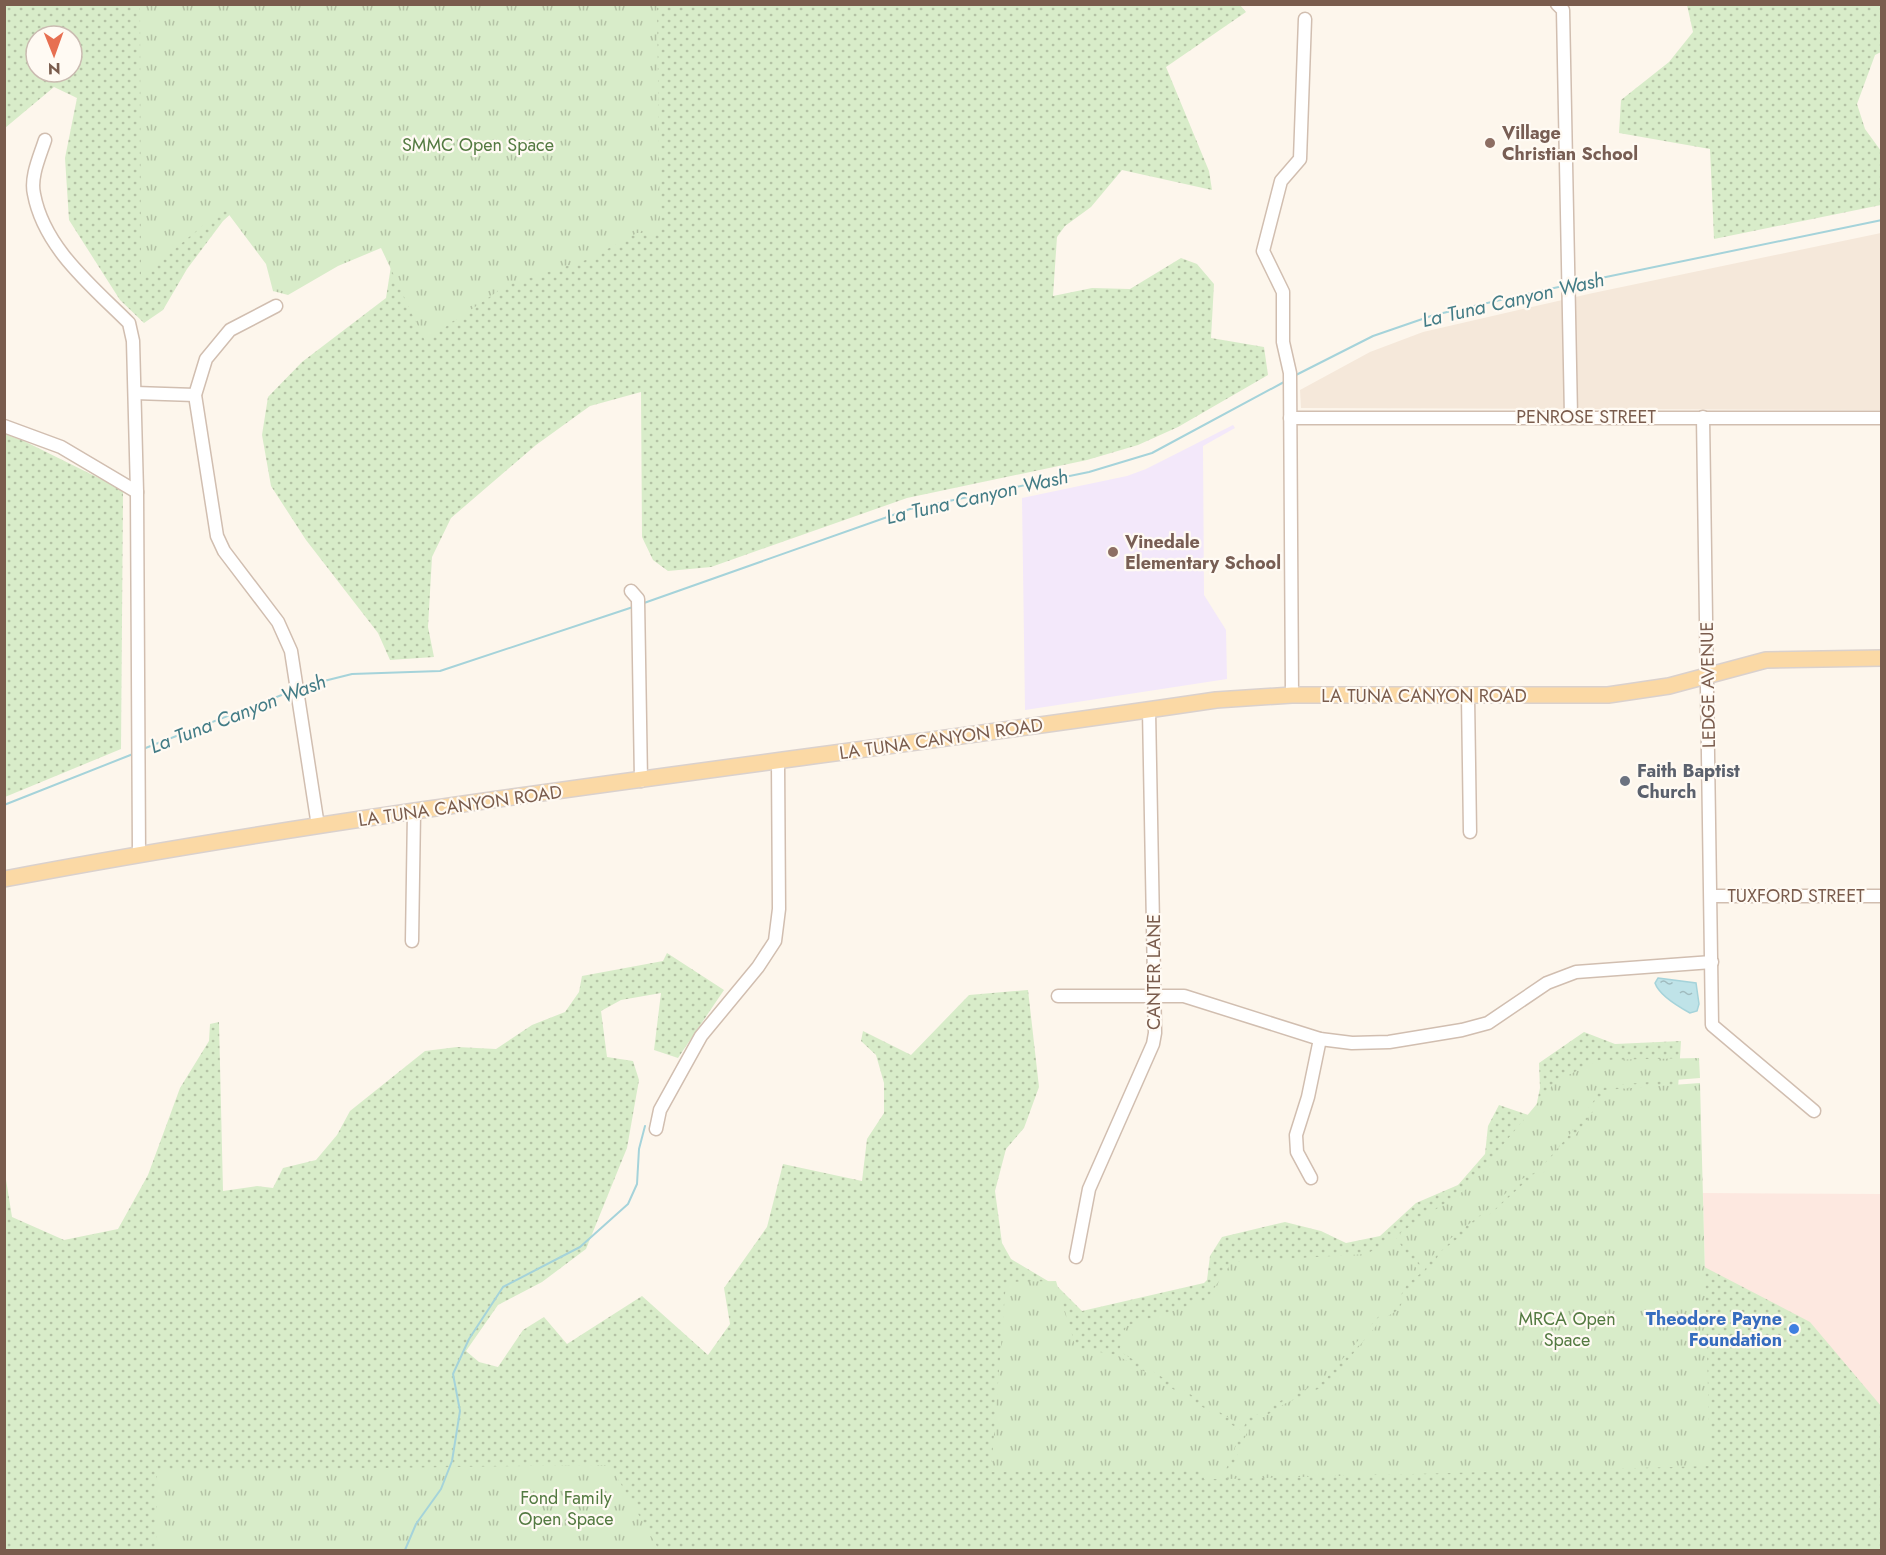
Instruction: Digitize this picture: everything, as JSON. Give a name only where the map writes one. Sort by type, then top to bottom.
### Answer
[{"type":"main road","name":"LA TUNA CANYON ROAD","points":[[4,879],[318,825],[1226,699],[1292,695],[1608,695],[1669,686],[1737,666],[1779,659],[1881,658]]},
{"type":"street","points":[[1557,4],[1563,10],[1570,416]]},
{"type":"street","points":[[1292,695],[1290,373],[1283,342],[1283,292],[1263,251],[1281,181],[1300,159],[1305,19]]},
{"type":"street","points":[[45,140],[35,170],[33,193],[50,238],[79,273],[129,323],[133,341],[137,492],[139,854]]},
{"type":"street","points":[[276,306],[230,330],[206,359],[195,395],[217,536],[224,551],[278,622],[291,651],[318,825]]},
{"type":"street","points":[[135,393],[195,395]]},
{"type":"street","name":"PENROSE STREET","points":[[1290,418],[1570,416],[1881,418]]},
{"type":"street","name":"LEDGE AVENUE","points":[[1703,417],[1712,1025],[1814,1111]]},
{"type":"street","points":[[4,426],[61,447],[137,492]]},
{"type":"street","points":[[636,600],[641,781]]},
{"type":"street","points":[[1468,696],[1470,832]]},
{"type":"street","name":"CANTER LANE","points":[[1076,1257],[1089,1189],[1153,1044],[1156,995],[1149,710]]},
{"type":"street","points":[[656,1129],[660,1110],[701,1036],[758,967],[775,942],[779,909],[778,762]]},
{"type":"street","points":[[412,941],[414,812]]},
{"type":"street","name":"TUXFORD STREET","points":[[1711,896],[1881,896]]},
{"type":"street","points":[[1058,996],[1156,995],[1194,998],[1320,1039],[1389,1042],[1462,1030],[1492,1021],[1547,983],[1576,972],[1712,962]]},
{"type":"street","points":[[1311,1178],[1297,1152],[1296,1135],[1308,1097],[1320,1039]]},
{"type":"shaded area","points":[[1881,233],[1881,410],[1301,408],[1300,390],[1370,352],[1423,332],[1593,293]]},
{"type":"shaded area","name":"Vinedale Elementary School","points":[[1233,425],[1235,428],[1203,446],[1204,595],[1226,630],[1227,679],[1025,710],[1022,498],[1127,476],[1146,469]]},
{"type":"shaded area","name":"Theodore Payne Foundation","points":[[1703,1193],[1881,1194],[1881,1463],[1710,1466]]},
{"type":"green space","points":[[5,5],[1240,5],[1246,12],[1166,67],[1209,171],[1212,190],[1122,170],[1091,207],[1065,226],[1057,237],[1053,296],[1092,288],[1130,289],[1181,258],[1197,264],[1214,284],[1211,338],[1264,347],[1268,375],[1178,427],[1138,445],[1087,460],[907,498],[711,567],[668,571],[653,560],[642,537],[641,392],[590,406],[536,445],[451,518],[432,557],[428,627],[434,657],[390,660],[378,633],[306,540],[271,486],[262,435],[268,397],[302,362],[386,298],[393,253],[280,169],[223,221],[187,269],[163,310],[144,323],[120,300],[69,220],[65,158],[77,98],[54,87],[5,128]]},
{"type":"green space","name":"SMMC Open Space","points":[[140,5],[657,5],[660,233],[637,233],[589,259],[507,285],[425,341],[381,248],[338,266],[288,295],[273,291],[266,264],[224,208],[141,277]]},
{"type":"green space","points":[[1687,5],[1881,5],[1881,52],[1875,55],[1857,104],[1865,129],[1881,151],[1881,205],[1714,239],[1710,149],[1619,133],[1621,100],[1669,62],[1693,32]]},
{"type":"green space","points":[[5,434],[24,441],[123,490],[121,749],[5,797]]},
{"type":"green space","points":[[667,953],[724,990],[678,1058],[654,1050],[661,993],[621,1000],[601,1011],[607,1057],[633,1061],[639,1080],[627,1148],[586,1249],[542,1282],[498,1305],[466,1351],[479,1362],[498,1367],[523,1330],[544,1317],[567,1344],[642,1296],[708,1355],[730,1324],[724,1288],[767,1227],[783,1164],[862,1181],[867,1139],[884,1113],[884,1083],[876,1055],[861,1041],[863,1031],[911,1055],[969,995],[1028,990],[1039,1087],[1024,1128],[1006,1149],[995,1191],[1002,1243],[1011,1259],[1058,1287],[1082,1311],[1204,1283],[1207,1280],[1210,1256],[1222,1237],[1285,1222],[1321,1231],[1346,1243],[1380,1236],[1416,1203],[1458,1185],[1485,1154],[1488,1126],[1499,1105],[1534,1117],[1540,1088],[1539,1063],[1584,1032],[1615,1044],[1681,1041],[1668,1248],[1810,1322],[1881,1406],[1881,1550],[5,1550],[4,1167],[12,1217],[64,1240],[118,1229],[148,1175],[180,1088],[209,1041],[210,1024],[219,1022],[223,1191],[257,1186],[273,1188],[283,1168],[316,1160],[337,1135],[350,1111],[425,1051],[457,1047],[496,1049],[532,1025],[565,1012],[579,992],[582,976],[663,961]]},
{"type":"green space","points":[[1699,1058],[1700,1078],[1600,1086],[1595,1099],[1570,1134],[1538,1171],[1520,1180],[1492,1206],[1437,1249],[1424,1271],[1400,1233],[1465,1190],[1556,1081],[1599,1060]]},
{"type":"green space","name":"MRCA Open Space","points":[[1700,1083],[1710,1466],[1227,1479],[1252,1421],[1327,1385],[1381,1320],[1398,1310],[1411,1287],[1429,1273],[1440,1252],[1495,1210],[1523,1184],[1541,1175],[1600,1102],[1604,1090]]},
{"type":"green space","points":[[1395,1236],[1420,1274],[1407,1284],[1395,1306],[1378,1317],[1324,1381],[1282,1400],[1262,1413],[1248,1417],[1244,1427],[1119,1351],[1126,1326],[1206,1300],[1232,1262],[1367,1254]]},
{"type":"green space","points":[[1056,1281],[1076,1348],[1117,1355],[1242,1431],[1222,1479],[1204,1479],[1203,1469],[991,1472],[1006,1282]]},
{"type":"green space","name":"Fond Family Open Space","points":[[610,1465],[659,1550],[157,1550],[156,1471]]},
{"type":"water","points":[[1658,978],[1696,983],[1699,1004],[1697,1011],[1690,1013],[1665,996],[1655,983]]},
{"type":"waterway","name":"La Tuna Canyon Wash","points":[[1572,284],[1882,220]]},
{"type":"waterway","name":"La Tuna Canyon Wash","points":[[1294,376],[1373,336],[1434,315],[1563,286]]},
{"type":"waterway","name":"La Tuna Canyon Wash","points":[[644,603],[910,509],[1089,472],[1152,453],[1284,382]]},
{"type":"waterway","name":"La Tuna Canyon Wash","points":[[300,687],[352,674],[440,671],[633,607]]},
{"type":"waterway","name":"La Tuna Canyon Wash","points":[[143,749],[292,691]]},
{"type":"waterway","name":"La Tuna Canyon Wash","points":[[4,805],[133,754]]},
{"type":"waterway","points":[[405,1550],[416,1524],[441,1489],[452,1461],[460,1411],[453,1374],[469,1339],[503,1287],[580,1247],[628,1204],[637,1184],[639,1149],[645,1126]]},
{"type":"place","name":"Village Christian School","points":[[1490,143]]},
{"type":"place","name":"Vinedale Elementary School","points":[[1113,552]]},
{"type":"place","name":"Faith Baptist Church","points":[[1625,781]]},
{"type":"place","name":"Theodore Payne Foundation","points":[[1794,1329]]}]
